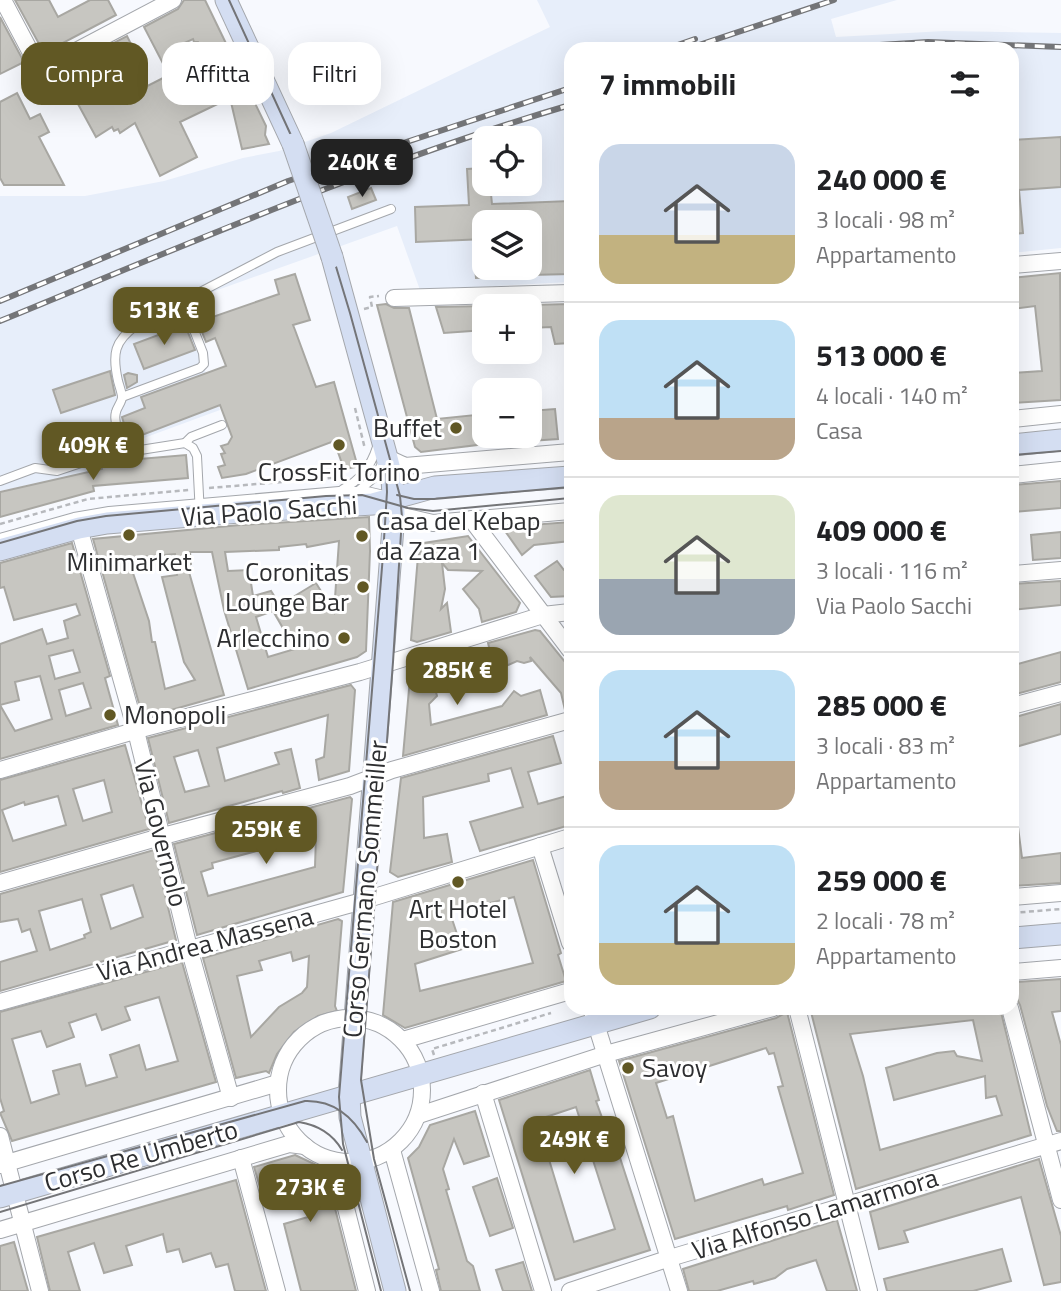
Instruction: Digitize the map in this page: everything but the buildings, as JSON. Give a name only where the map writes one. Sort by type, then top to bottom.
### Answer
[{"type":"main road","name":"Corso Germano Sommeiller","points":[[226,0],[293,144],[332,257],[387,455],[392,504],[383,666],[349,1095],[350,1118],[396,1291]]},
{"type":"main road","points":[[1019,444],[1061,440]]},
{"type":"main road","points":[[392,504],[435,487],[564,477]]},
{"type":"main road","name":"Via Paolo Sacchi","points":[[0,550],[79,528],[200,509],[392,504]]},
{"type":"main road","points":[[1019,937],[1061,934]]},
{"type":"main road","name":"Corso Re Umberto","points":[[7,1195],[125,1163],[349,1095],[594,1016]]},
{"type":"street","points":[[3,0],[40,70],[173,0]]},
{"type":"street","points":[[1019,264],[1061,261]]},
{"type":"street","points":[[390,296],[564,293]]},
{"type":"street","points":[[1019,418],[1061,414]]},
{"type":"street","points":[[387,455],[405,466],[564,453]]},
{"type":"street","points":[[457,485],[466,461]]},
{"type":"street","points":[[1019,474],[1061,470]]},
{"type":"street","points":[[392,504],[433,523],[564,511]]},
{"type":"street","points":[[471,519],[564,642]]},
{"type":"street","name":"Via Governolo","points":[[79,528],[136,731],[189,948],[231,1098]]},
{"type":"street","points":[[1019,573],[1061,570]]},
{"type":"street","points":[[0,770],[383,666],[543,615],[564,613]]},
{"type":"street","points":[[1019,704],[1061,693]]},
{"type":"street","points":[[0,883],[564,722]]},
{"type":"street","name":"Via Andrea Massena","points":[[0,1002],[364,900],[564,839]]},
{"type":"street","points":[[540,846],[564,924]]},
{"type":"street","points":[[1019,896],[1061,893]]},
{"type":"street","points":[[1019,971],[1061,968]]},
{"type":"street","points":[[403,1040],[564,993]]},
{"type":"street","points":[[419,1115],[606,1054],[748,1015]]},
{"type":"street","points":[[799,1015],[869,1291]]},
{"type":"street","points":[[1012,1015],[1054,1143],[1061,1199]]},
{"type":"street","points":[[594,1016],[679,1291]]},
{"type":"street","points":[[354,1018],[374,1021],[389,1028],[403,1040],[410,1048],[421,1073],[423,1093],[419,1115],[408,1134],[392,1150],[361,1162],[334,1161],[319,1155],[295,1137],[282,1114],[278,1083],[283,1062],[303,1035],[311,1028],[334,1019],[354,1018]]},
{"type":"street","name":"Corso Re Umberto","points":[[4,1164],[278,1083]]},
{"type":"street","points":[[483,1093],[543,1291]]},
{"type":"street","points":[[0,1136],[7,1195],[22,1223],[40,1291]]},
{"type":"street","name":"Via Alfonso Lamarmora","points":[[570,1291],[670,1258],[1054,1143]]},
{"type":"street","name":"Corso Re Umberto","points":[[0,1230],[289,1144],[305,1146]]},
{"type":"street","points":[[392,1150],[430,1291]]},
{"type":"street","points":[[241,1158],[277,1291]]},
{"type":"street","points":[[334,1161],[367,1291]]},
{"type":"lane","points":[[126,448],[115,421],[122,397],[115,357],[123,334],[287,248],[391,209]]},
{"type":"lane","points":[[122,397],[200,368],[204,364],[203,352],[183,302]]},
{"type":"lane","points":[[0,481],[35,468],[57,471],[126,448],[134,451],[185,443],[191,436],[222,425]]},
{"type":"lane","points":[[339,491],[352,485],[368,469],[378,445],[379,430]]},
{"type":"lane","points":[[185,443],[193,448],[197,456],[200,509]]},
{"type":"lane","points":[[358,491],[375,477],[387,455]]},
{"type":"lane","name":"Via Paolo Sacchi","points":[[0,538],[74,517],[109,511],[200,509],[339,491],[367,491],[392,504]]},
{"type":"path","points":[[372,307],[370,297],[390,296]]},
{"type":"path","points":[[1019,912],[1061,909]]},
{"type":"path","points":[[432,1049],[558,1011]]},
{"type":"shaded area","points":[[537,0],[897,0],[831,19],[836,37],[944,31],[1061,33],[1061,248],[1019,252],[1019,42],[564,42],[564,282],[420,290],[397,226],[184,302],[182,311],[220,410],[122,446],[127,464],[0,491],[0,196],[85,196],[164,181],[243,158],[279,151],[331,133],[550,27]]},
{"type":"tram line","points":[[229,0],[295,144],[315,197],[400,496],[402,517],[393,662],[361,1080],[374,1159],[410,1291]]},
{"type":"tram line","points":[[1019,454],[1061,451]]},
{"type":"tram line","points":[[381,1291],[343,1144],[339,1097],[383,555],[386,468]]},
{"type":"tram line","points":[[397,495],[414,499],[434,499],[564,488]]},
{"type":"tram line","points":[[0,543],[77,521],[106,516],[326,496],[362,495],[408,508],[433,511],[564,499]]},
{"type":"tram line","points":[[0,1186],[305,1101],[315,1101],[342,1112],[356,1125],[367,1142]]},
{"type":"tram line","points":[[0,1212],[299,1122],[324,1131],[342,1150]]},
{"type":"railway","points":[[708,42],[834,0]]},
{"type":"railway","points":[[686,42],[695,39]]},
{"type":"railway","points":[[1019,45],[1061,47]]},
{"type":"railway","points":[[0,301],[288,181],[564,90]]},
{"type":"railway","points":[[0,321],[354,178],[564,107]]},
{"type":"place","name":"Buffet","points":[[456,428]]},
{"type":"place","name":"CrossFit Torino","points":[[339,445]]},
{"type":"place","name":"Minimarket","points":[[129,535]]},
{"type":"place","name":"Casa del Kebap da Zaza 1","points":[[362,536]]},
{"type":"place","name":"Coronitas Lounge Bar","points":[[363,587]]},
{"type":"place","name":"Arlecchino","points":[[344,638]]},
{"type":"place","name":"Monopoli","points":[[110,715]]},
{"type":"place","name":"Art Hotel Boston","points":[[458,882]]},
{"type":"place","name":"Savoy","points":[[628,1068]]}]
